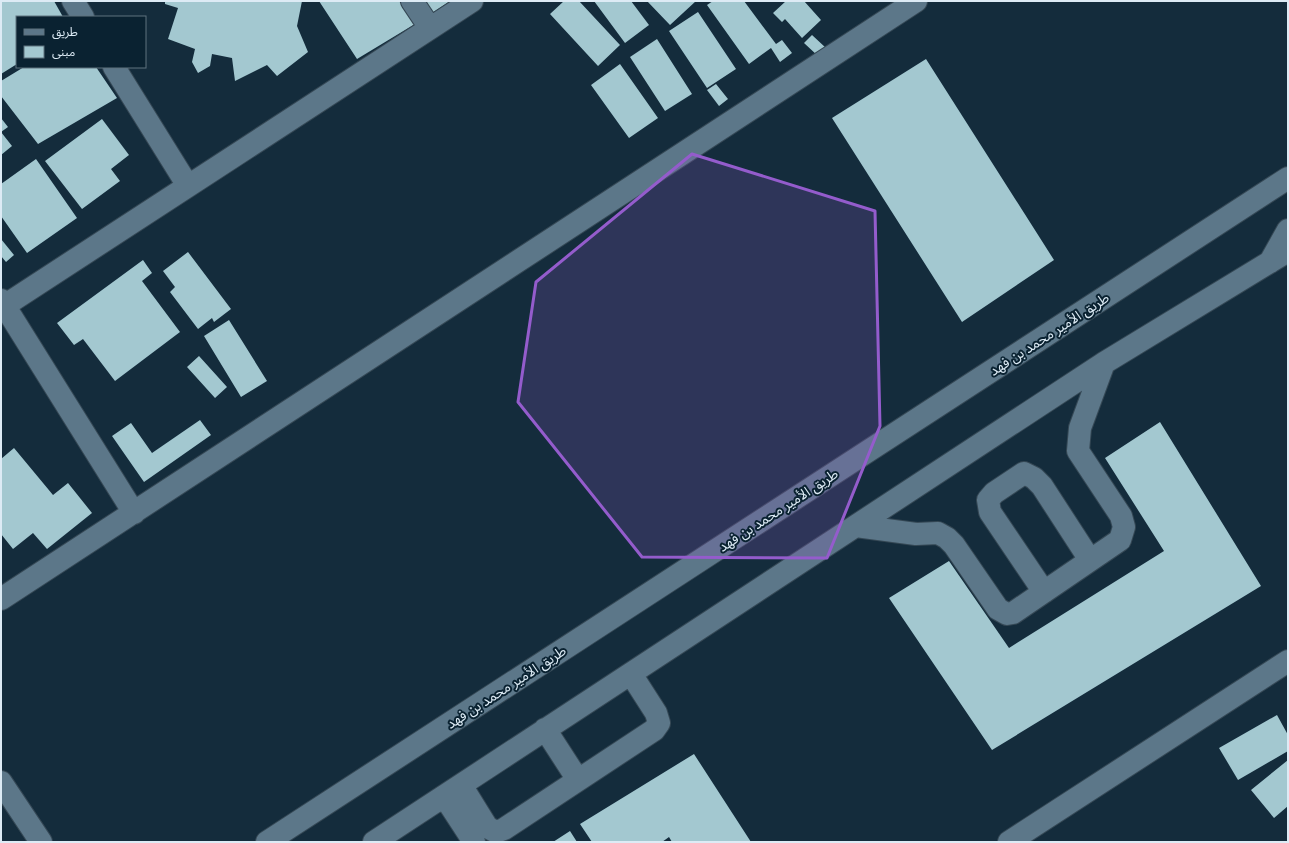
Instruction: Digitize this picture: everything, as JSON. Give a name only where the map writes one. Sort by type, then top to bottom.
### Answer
[{"type":"street","points":[[73,1],[82,16]]},
{"type":"street","points":[[412,1],[430,28]]},
{"type":"street","points":[[134,513],[3,303],[188,186],[472,1]]},
{"type":"street","points":[[1,600],[916,1]]},
{"type":"street","points":[[115,68],[188,186]]},
{"type":"street","name":"طريق الأمير محمد بن فهد","points":[[267,842],[1280,183],[1288,172]]},
{"type":"street","points":[[374,842],[1104,363],[1279,257],[1288,230]]},
{"type":"street","points":[[856,526],[916,534],[938,534],[947,538],[954,545],[998,609],[1007,614],[1013,613],[1120,540],[1124,527],[1121,516],[1078,451],[1080,428],[1104,363]]},
{"type":"street","points":[[1044,592],[990,512],[988,500],[994,493],[1024,473],[1034,478],[1042,486],[1090,560]]},
{"type":"street","points":[[1009,842],[1288,660]]},
{"type":"street","points":[[452,790],[488,827],[496,832],[504,829],[654,730],[659,723],[656,713],[631,674]]},
{"type":"street","points":[[545,729],[578,780]]},
{"type":"street","points":[[1,782],[41,842]]},
{"type":"street","points":[[452,790],[474,842]]},
{"type":"highlighted area","points":[[692,154],[875,211],[880,426],[827,558],[642,557],[518,402],[536,282]]},
{"type":"building","points":[[1,1],[54,1],[62,16],[16,16],[16,65],[1,74]]},
{"type":"building","points":[[165,1],[302,1],[297,26],[308,52],[277,76],[267,65],[235,81],[232,58],[212,54],[210,66],[198,73],[192,62],[195,49],[168,39],[178,8],[165,4]]},
{"type":"building","points":[[319,1],[399,1],[415,24],[357,59]]},
{"type":"building","points":[[425,1],[450,1],[432,13]]},
{"type":"building","points":[[564,1],[579,1],[620,45],[598,66],[550,14]]},
{"type":"building","points":[[594,1],[631,1],[649,25],[625,43]]},
{"type":"building","points":[[647,1],[696,1],[670,25]]},
{"type":"building","points":[[713,1],[744,1],[776,44],[782,40],[792,53],[780,62],[771,48],[749,64],[707,5]]},
{"type":"building","points":[[786,1],[804,1],[821,20],[802,38],[785,19],[782,22],[773,13]]},
{"type":"building","points":[[698,12],[736,69],[707,88],[669,31]]},
{"type":"building","points":[[812,35],[826,48],[818,56],[804,43]]},
{"type":"building","points":[[657,39],[692,94],[665,111],[630,57]]},
{"type":"building","points":[[926,59],[1054,260],[962,322],[832,118]]},
{"type":"building","points":[[620,64],[658,118],[629,138],[591,85]]},
{"type":"building","points":[[22,68],[97,68],[117,98],[38,144],[1,96],[1,81]]},
{"type":"building","points":[[716,84],[728,99],[719,106],[707,90]]},
{"type":"building","points":[[1,118],[8,127],[1,132]]},
{"type":"building","points":[[102,119],[129,155],[111,169],[120,181],[82,209],[45,161]]},
{"type":"building","points":[[1,132],[12,146],[1,155]]},
{"type":"building","points":[[36,159],[77,218],[27,253],[1,216],[1,184]]},
{"type":"building","points":[[1,239],[14,255],[6,262],[1,256]]},
{"type":"building","points":[[188,252],[231,309],[214,322],[212,318],[198,329],[170,292],[175,287],[163,271]]},
{"type":"building","points":[[143,260],[152,273],[142,281],[180,332],[115,381],[83,339],[74,345],[57,323]]},
{"type":"building","points":[[229,320],[267,381],[241,397],[204,336]]},
{"type":"building","points":[[199,356],[227,387],[215,398],[187,367]]},
{"type":"building","points":[[200,420],[211,435],[144,482],[112,436],[131,423],[152,453]]},
{"type":"building","points":[[1160,422],[1261,586],[992,750],[889,598],[949,561],[1009,648],[1164,551],[1105,458]]},
{"type":"building","points":[[14,448],[53,495],[68,483],[92,513],[47,549],[33,533],[13,549],[1,534],[1,459]]},
{"type":"building","points":[[1277,715],[1288,735],[1288,751],[1238,780],[1219,748]]},
{"type":"building","points":[[694,754],[751,842],[672,842],[669,837],[662,842],[592,842],[580,824]]},
{"type":"building","points":[[1288,760],[1288,806],[1274,818],[1251,790]]},
{"type":"building","points":[[570,831],[577,842],[553,842]]}]
